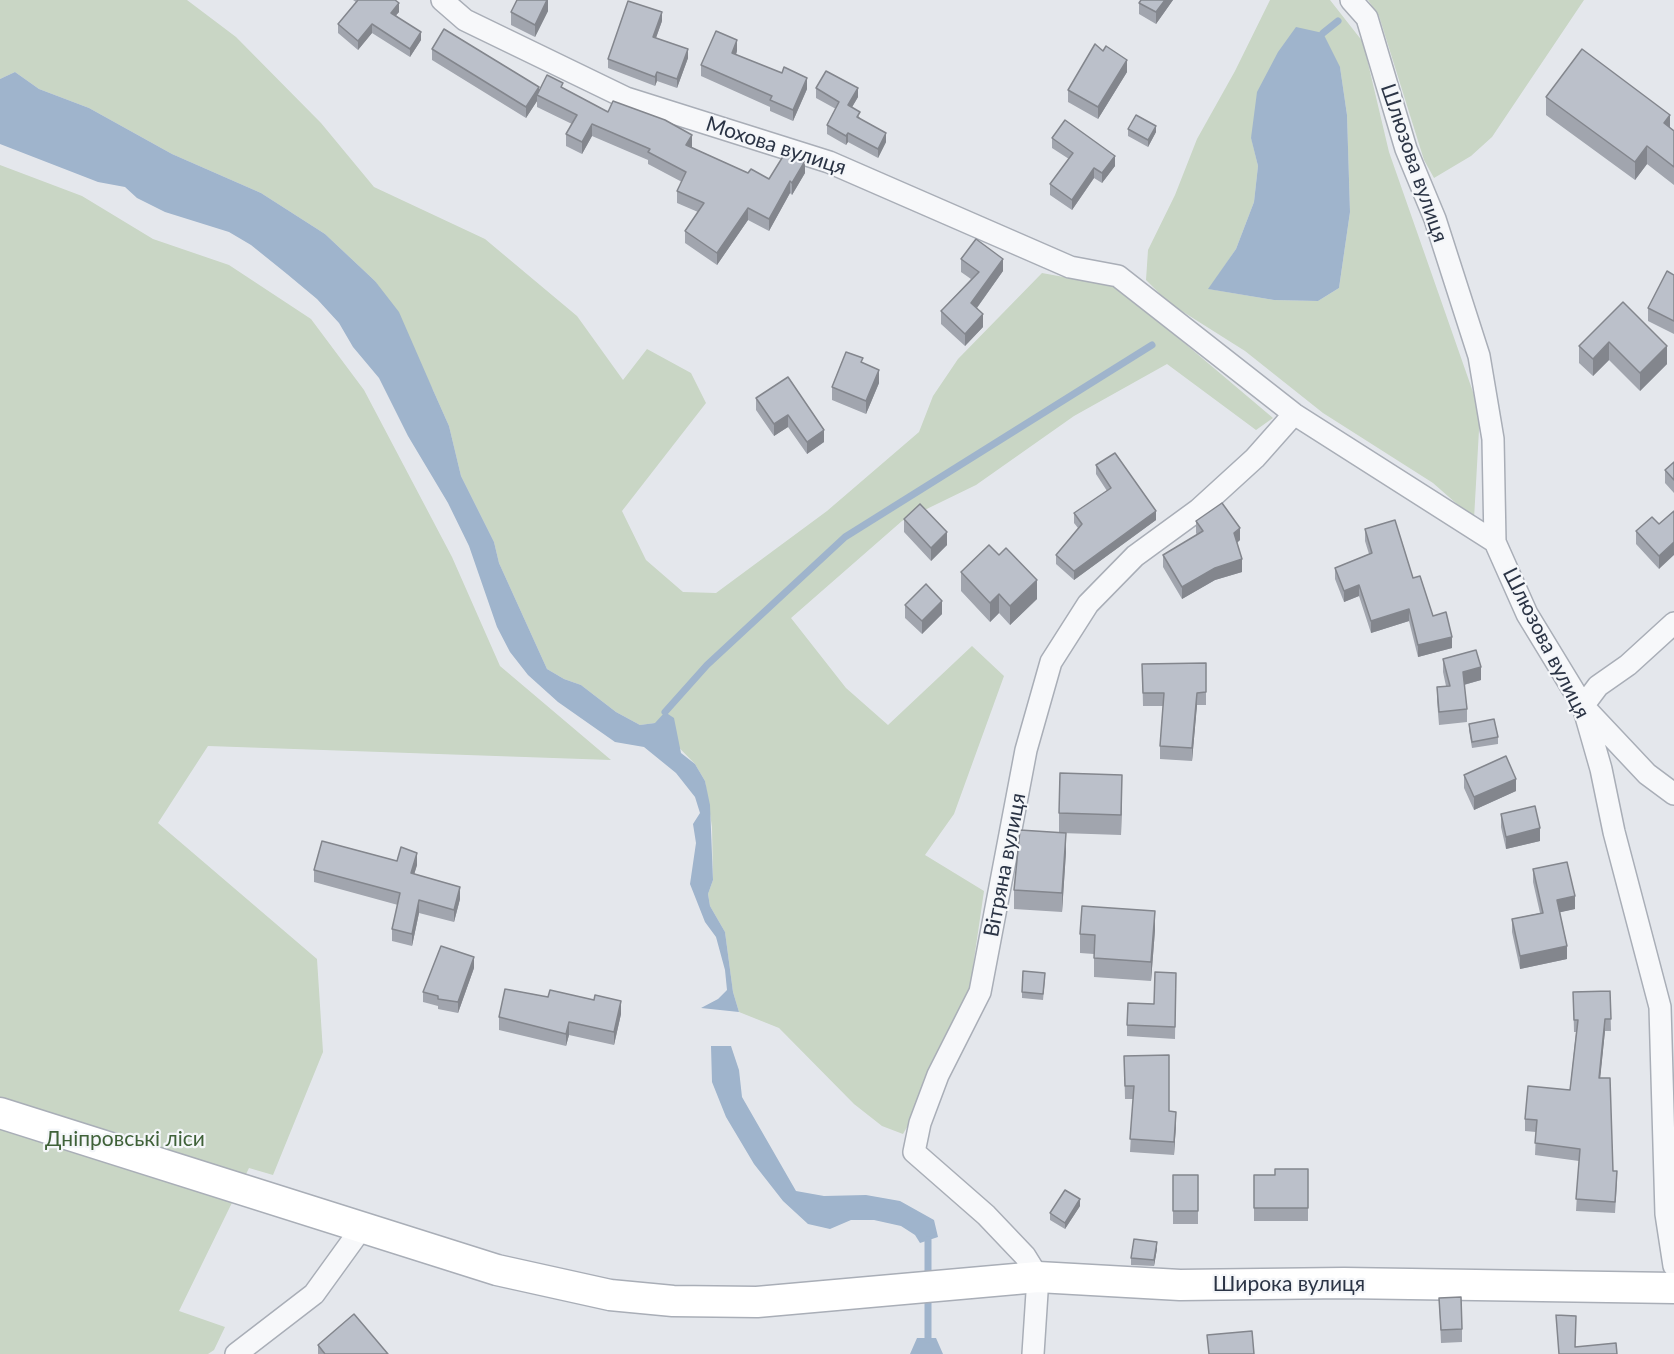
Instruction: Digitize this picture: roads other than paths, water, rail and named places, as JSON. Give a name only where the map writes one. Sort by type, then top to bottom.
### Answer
[{"type":"main road","name":"Широка вулиця","points":[[0,1113],[497,1270],[610,1295],[673,1301],[757,1302],[1038,1277],[1180,1285],[1344,1283],[1674,1288]]},
{"type":"street","name":"Мохова вулиця","points":[[441,0],[465,20],[626,98],[829,162],[1070,267],[1118,276],[1294,414]]},
{"type":"street","name":"Шлюзова вулиця","points":[[1351,0],[1367,18],[1406,149],[1435,219],[1479,356],[1492,439],[1495,542],[1527,614],[1583,706],[1601,769],[1614,832],[1660,1007],[1666,1214],[1674,1266]]},
{"type":"street","points":[[1294,414],[1495,542]]},
{"type":"street","name":"Вітряна вулиця","points":[[1038,1277],[1025,1256],[986,1215],[914,1152],[920,1123],[938,1075],[980,992],[1026,750],[1051,662],[1088,604],[1127,564],[1206,503],[1255,458],[1294,414]]},
{"type":"street","points":[[1674,623],[1628,665],[1598,686],[1583,706],[1647,774],[1674,794]]},
{"type":"street","points":[[236,1354],[314,1294],[361,1228]]},
{"type":"street","points":[[1033,1354],[1038,1277]]},
{"type":"water","points":[[1296,27],[1323,33],[1340,67],[1347,115],[1350,212],[1339,288],[1318,301],[1274,300],[1208,289],[1236,249],[1254,202],[1258,166],[1251,138],[1257,92],[1278,52]]},
{"type":"water","points":[[15,72],[39,89],[89,108],[172,154],[261,193],[325,234],[375,281],[399,312],[449,426],[461,476],[494,542],[499,563],[547,669],[564,679],[581,685],[616,712],[640,725],[655,723],[665,712],[674,718],[681,753],[695,764],[705,781],[710,805],[713,880],[708,894],[710,906],[725,932],[733,992],[739,1012],[701,1008],[718,999],[727,990],[725,970],[716,937],[705,922],[690,884],[696,843],[693,824],[700,813],[695,797],[676,773],[644,747],[615,742],[558,702],[528,675],[510,652],[497,627],[469,546],[448,503],[408,436],[379,378],[353,347],[339,323],[317,299],[287,274],[251,245],[229,232],[165,212],[137,198],[125,187],[98,182],[0,144],[0,79]]},
{"type":"water","points":[[711,1046],[731,1046],[739,1070],[742,1097],[796,1191],[824,1196],[866,1195],[900,1201],[934,1220],[938,1237],[920,1243],[915,1235],[901,1226],[874,1220],[851,1220],[830,1229],[808,1224],[783,1201],[754,1164],[726,1117],[712,1082]]},
{"type":"water","points":[[917,1338],[936,1338],[943,1354],[910,1354]]},
{"type":"waterway","points":[[1323,33],[1338,21]]},
{"type":"waterway","points":[[665,712],[707,665],[845,537],[1152,345]]},
{"type":"waterway","points":[[928,1240],[928,1280]]},
{"type":"waterway","points":[[928,1294],[928,1339]]},
{"type":"park label","name":"Дніпровські ліси","points":[[125,1139]]}]
